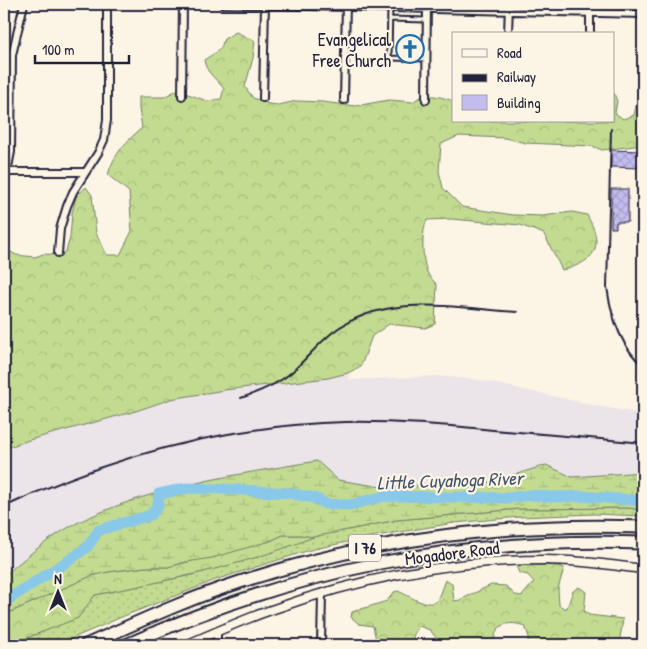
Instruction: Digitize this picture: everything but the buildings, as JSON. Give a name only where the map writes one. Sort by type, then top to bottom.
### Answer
[{"type":"highway","name":"I 76","points":[[86,645],[183,603],[239,582],[369,547],[457,533],[521,527],[576,525],[643,526]]},
{"type":"highway","name":"I 76","points":[[126,645],[192,616],[253,595],[320,576],[414,556],[479,547],[550,542],[643,543]]},
{"type":"highway","points":[[145,645],[192,616]]},
{"type":"street","points":[[24,4],[12,55],[11,152],[5,173],[85,172]]},
{"type":"street","points":[[58,253],[63,216],[73,192],[98,153],[104,140],[107,120],[107,4]]},
{"type":"street","points":[[182,96],[184,4]]},
{"type":"street","points":[[222,4],[346,5],[390,8],[427,6],[509,7],[590,13],[643,14]]},
{"type":"street","points":[[263,98],[265,4]]},
{"type":"street","points":[[590,4],[590,32]]},
{"type":"street","points":[[344,100],[346,5]]},
{"type":"street","points":[[426,100],[427,6]]},
{"type":"street","points":[[508,32],[509,7]]},
{"type":"street","name":"Mogadore Road","points":[[186,645],[275,608],[322,593],[400,575],[497,562],[561,560],[643,569]]},
{"type":"street","points":[[321,645],[322,593]]},
{"type":"street","points":[[217,632],[217,645]]},
{"type":"lane","points":[[390,8],[388,52],[391,58],[426,59]]},
{"type":"lane","points":[[390,19],[427,20]]},
{"type":"lane","points":[[643,183],[640,202],[643,206]]},
{"type":"shaded area","points":[[348,373],[350,380],[437,376],[475,379],[597,406],[643,414],[643,472],[572,477],[546,465],[491,482],[459,486],[433,484],[388,488],[337,480],[317,461],[239,474],[151,494],[72,526],[42,545],[4,576],[4,449],[171,399],[224,390],[328,378]]},
{"type":"green space","points":[[236,32],[255,41],[253,58],[245,87],[253,98],[269,104],[278,105],[297,101],[355,106],[389,100],[413,102],[422,97],[432,96],[452,101],[452,122],[614,122],[614,94],[617,101],[615,113],[623,119],[634,115],[636,106],[643,102],[643,145],[602,150],[592,146],[526,143],[505,138],[459,136],[441,144],[439,171],[443,188],[462,207],[513,215],[543,216],[572,212],[587,215],[595,234],[595,249],[592,254],[582,263],[562,270],[544,234],[520,225],[451,219],[427,220],[423,239],[423,253],[427,272],[437,285],[435,324],[425,328],[389,324],[372,336],[361,366],[348,373],[328,378],[224,390],[171,399],[4,449],[4,248],[16,255],[35,257],[43,254],[61,255],[66,251],[70,238],[72,213],[76,197],[86,187],[92,195],[96,233],[107,255],[120,255],[132,231],[129,192],[108,175],[113,161],[121,148],[142,128],[139,97],[164,97],[177,90],[207,101],[221,99],[224,89],[209,72],[204,60],[221,48],[224,39]]},
{"type":"green space","points":[[317,461],[338,480],[388,488],[433,484],[459,486],[491,482],[546,465],[572,477],[643,472],[643,510],[628,508],[519,509],[397,520],[313,537],[283,535],[270,541],[212,558],[168,567],[145,567],[91,576],[4,615],[4,576],[44,543],[71,526],[130,501],[160,492],[223,477]]},
{"type":"green space","points":[[628,508],[643,510],[643,516],[594,514],[520,517],[454,523],[370,537],[310,550],[218,579],[57,645],[9,645],[77,618],[95,595],[192,575],[260,556],[313,537],[397,520],[519,509]]},
{"type":"green space","points":[[283,535],[313,537],[233,564],[178,578],[95,595],[78,618],[9,645],[4,645],[4,615],[91,576],[145,567],[168,567],[270,541]]},
{"type":"green space","points":[[540,565],[564,568],[558,589],[559,605],[567,608],[573,591],[579,587],[586,592],[584,611],[589,615],[623,619],[619,645],[527,645],[529,637],[525,626],[510,624],[503,625],[497,630],[494,642],[491,645],[442,645],[430,630],[419,626],[413,636],[415,645],[377,645],[373,626],[359,624],[351,617],[352,612],[387,601],[394,592],[398,591],[423,602],[432,603],[437,601],[445,580],[452,584],[454,601],[491,585],[506,586],[515,595],[522,596],[534,582],[528,575],[519,573],[516,566]]},
{"type":"waterway","name":"Little Cuyahoga River","points":[[4,602],[74,557],[88,546],[99,530],[151,515],[158,505],[159,494],[187,488],[289,493],[314,498],[326,504],[350,505],[385,496],[508,498],[531,495],[553,497],[582,496],[643,501]]},
{"type":"railway","points":[[611,129],[607,287],[611,309],[618,330],[628,349],[643,366]]},
{"type":"railway","points":[[241,398],[261,391],[280,381],[292,372],[333,332],[354,319],[375,311],[398,307],[446,306],[517,312]]},
{"type":"railway","points":[[4,507],[86,473],[170,446],[257,429],[302,424],[364,422],[456,426],[643,443]]},
{"type":"place","name":"Evangelical Free Church","points":[[410,49]]}]
